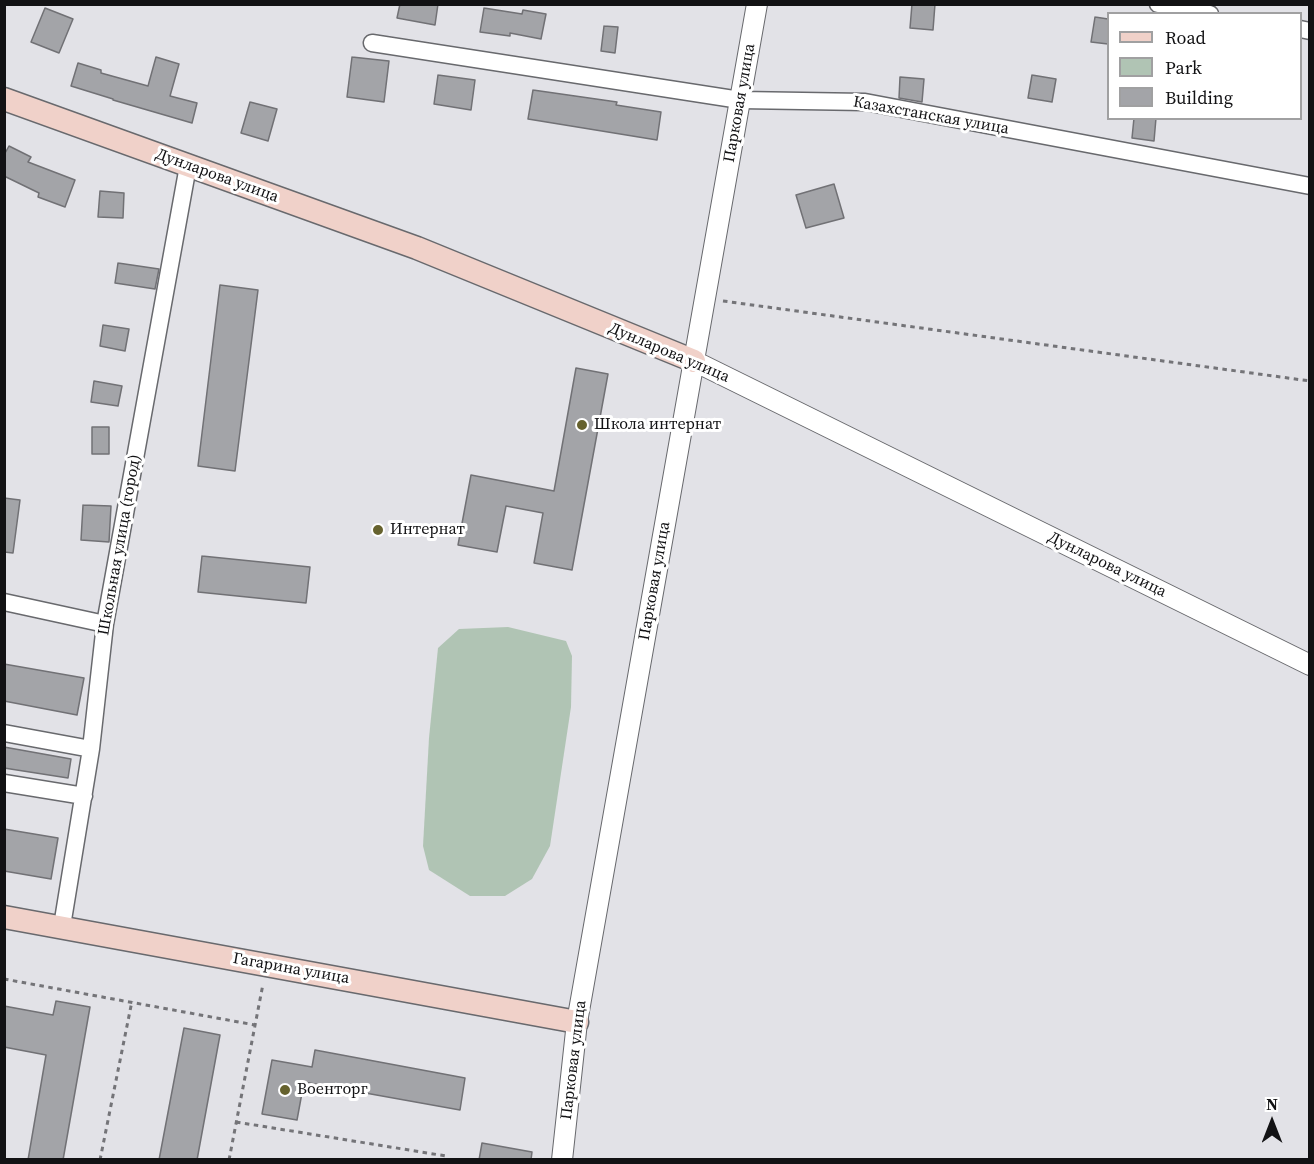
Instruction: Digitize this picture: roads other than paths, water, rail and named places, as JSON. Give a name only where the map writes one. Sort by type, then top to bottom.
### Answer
[{"type":"main road","name":"Дунларова улица","points":[[4,99],[417,248],[694,361]]},
{"type":"main road","name":"Гагарина улица","points":[[4,917],[577,1022]]},
{"type":"street","name":"Парковая улица","points":[[562,1160],[577,1022],[757,4]]},
{"type":"street","points":[[1158,4],[1200,12]]},
{"type":"street","name":"Казахстанская улица","points":[[372,43],[740,100],[865,102],[1310,186]]},
{"type":"street","name":"Школьная улица (город)","points":[[62,926],[91,749],[105,624],[188,166]]},
{"type":"street","name":"Дунларова улица","points":[[694,361],[1310,665]]},
{"type":"street","points":[[4,602],[105,624]]},
{"type":"street","points":[[4,733],[91,749]]},
{"type":"street","points":[[4,783],[84,796]]},
{"type":"place","name":"Школа интернат","points":[[582,425]]},
{"type":"place","name":"Интернат","points":[[378,530]]},
{"type":"place","name":"Военторг","points":[[285,1090]]}]
